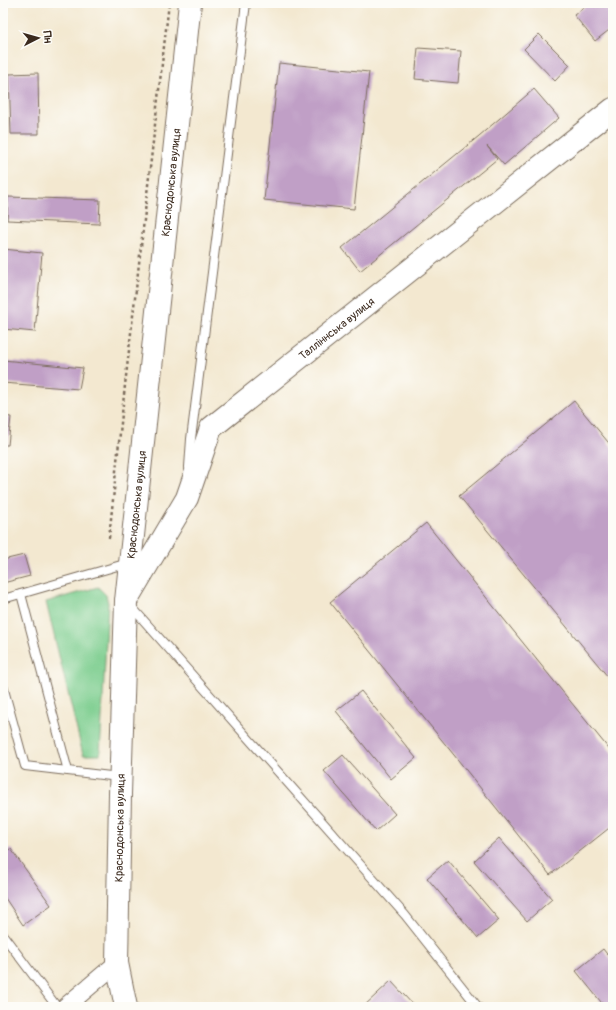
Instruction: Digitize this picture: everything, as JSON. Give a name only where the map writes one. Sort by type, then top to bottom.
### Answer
[{"type":"main road","name":"Краснодонська вулиця","points":[[126,1007],[117,963],[126,601],[190,3]]},
{"type":"main road","name":"Талліннська вулиця","points":[[126,601],[187,498],[211,428],[613,109]]},
{"type":"street","points":[[65,1007],[117,963]]},
{"type":"lane","points":[[187,498],[191,438],[246,3]]},
{"type":"lane","points":[[3,599],[130,562]]},
{"type":"lane","points":[[21,594],[68,771]]},
{"type":"lane","points":[[126,601],[405,915],[478,1007]]},
{"type":"lane","points":[[3,686],[25,766],[121,777]]},
{"type":"lane","points":[[3,935],[58,1007]]},
{"type":"path","points":[[109,538],[169,3]]},
{"type":"green space","points":[[98,587],[106,595],[108,603],[100,755],[83,755],[46,602]]},
{"type":"building","points":[[590,3],[613,3],[613,27],[595,41],[574,15]]},
{"type":"building","points":[[539,34],[570,65],[555,81],[524,49]]},
{"type":"building","points":[[418,48],[461,51],[458,83],[415,79]]},
{"type":"building","points":[[279,63],[369,72],[354,209],[264,200]]},
{"type":"building","points":[[38,73],[39,134],[11,134],[9,74]]},
{"type":"building","points":[[534,89],[559,118],[504,165],[487,146],[497,159],[360,271],[342,248]]},
{"type":"building","points":[[8,197],[100,200],[99,224],[7,220]]},
{"type":"building","points":[[3,249],[42,253],[35,332],[3,329]]},
{"type":"building","points":[[3,360],[83,368],[79,389],[3,383]]},
{"type":"building","points":[[574,401],[613,448],[613,683],[459,496]]},
{"type":"building","points":[[3,416],[11,417],[8,445],[3,445]]},
{"type":"building","points":[[426,523],[613,754],[613,825],[550,875],[330,602]]},
{"type":"building","points":[[24,555],[30,576],[3,583],[3,560]]},
{"type":"building","points":[[361,691],[416,758],[391,779],[336,711]]},
{"type":"building","points":[[343,755],[395,814],[376,831],[324,771]]},
{"type":"building","points":[[499,838],[552,899],[527,921],[474,861]]},
{"type":"building","points":[[11,849],[51,905],[23,925],[3,895],[3,851]]},
{"type":"building","points":[[448,860],[499,920],[478,938],[427,878]]},
{"type":"building","points":[[603,949],[613,962],[613,1000],[605,1007],[576,971]]},
{"type":"building","points":[[391,981],[415,1007],[364,1006]]}]
